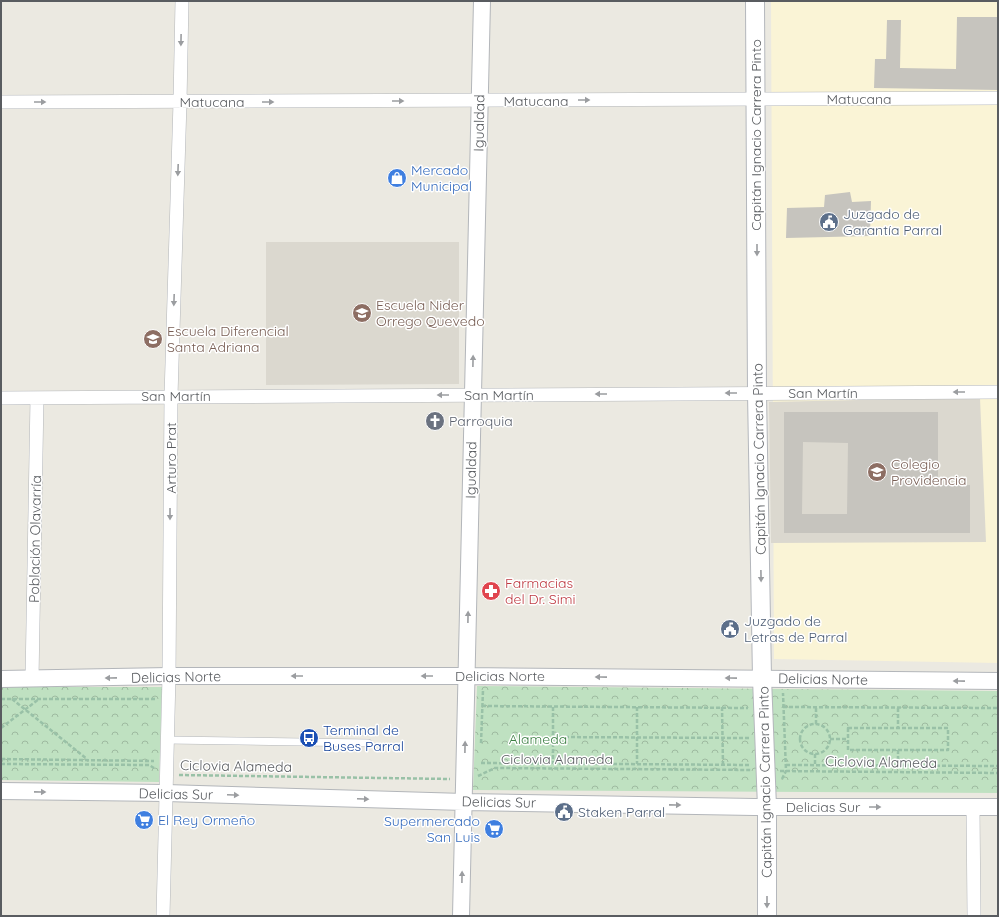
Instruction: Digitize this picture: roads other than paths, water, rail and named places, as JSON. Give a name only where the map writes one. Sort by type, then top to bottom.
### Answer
[{"type":"main road","name":"Capitán Ignacio Carrera Pinto","points":[[755,1],[757,99],[757,394],[762,678],[759,768],[767,807],[767,916]]},
{"type":"street","name":"Arturo Prat","points":[[163,916],[169,676],[171,396],[182,1]]},
{"type":"street","name":"Igualdad","points":[[461,916],[482,1]]},
{"type":"street","name":"Matucana","points":[[1,102],[998,98]]},
{"type":"street","name":"San Martín","points":[[1,398],[998,392]]},
{"type":"street","name":"Población Olavarría","points":[[32,679],[37,398]]},
{"type":"street","name":"Delicias Norte","points":[[1,679],[169,676],[483,676],[998,681]]},
{"type":"street","name":"Delicias Sur","points":[[1,791],[167,783],[464,802],[767,807],[998,807]]},
{"type":"street","points":[[973,807],[974,916]]},
{"type":"lane","points":[[168,740],[368,743]]},
{"type":"place","name":"Mercado Municipal","points":[[397,178]]},
{"type":"place","name":"Juzgado de Garantía Parral","points":[[829,222]]},
{"type":"place","name":"Escuela Nider Orrego Quevedo","points":[[362,313]]},
{"type":"place","name":"Escuela Diferencial Santa Adriana","points":[[153,339]]},
{"type":"place","name":"Parroquia","points":[[435,421]]},
{"type":"place","name":"Colegio Providencia","points":[[877,472]]},
{"type":"place","name":"Farmacias del Dr. Simi","points":[[491,591]]},
{"type":"place","name":"Juzgado de Letras de Parral","points":[[730,629]]},
{"type":"place","name":"Terminal de Buses Parral","points":[[309,738]]},
{"type":"place","name":"Staken Parral","points":[[564,812]]},
{"type":"place","name":"El Rey Ormeño","points":[[144,820]]},
{"type":"place","name":"Supermercado San Luis","points":[[494,829]]},
{"type":"park label","name":"Alameda","points":[[538,739]]}]
